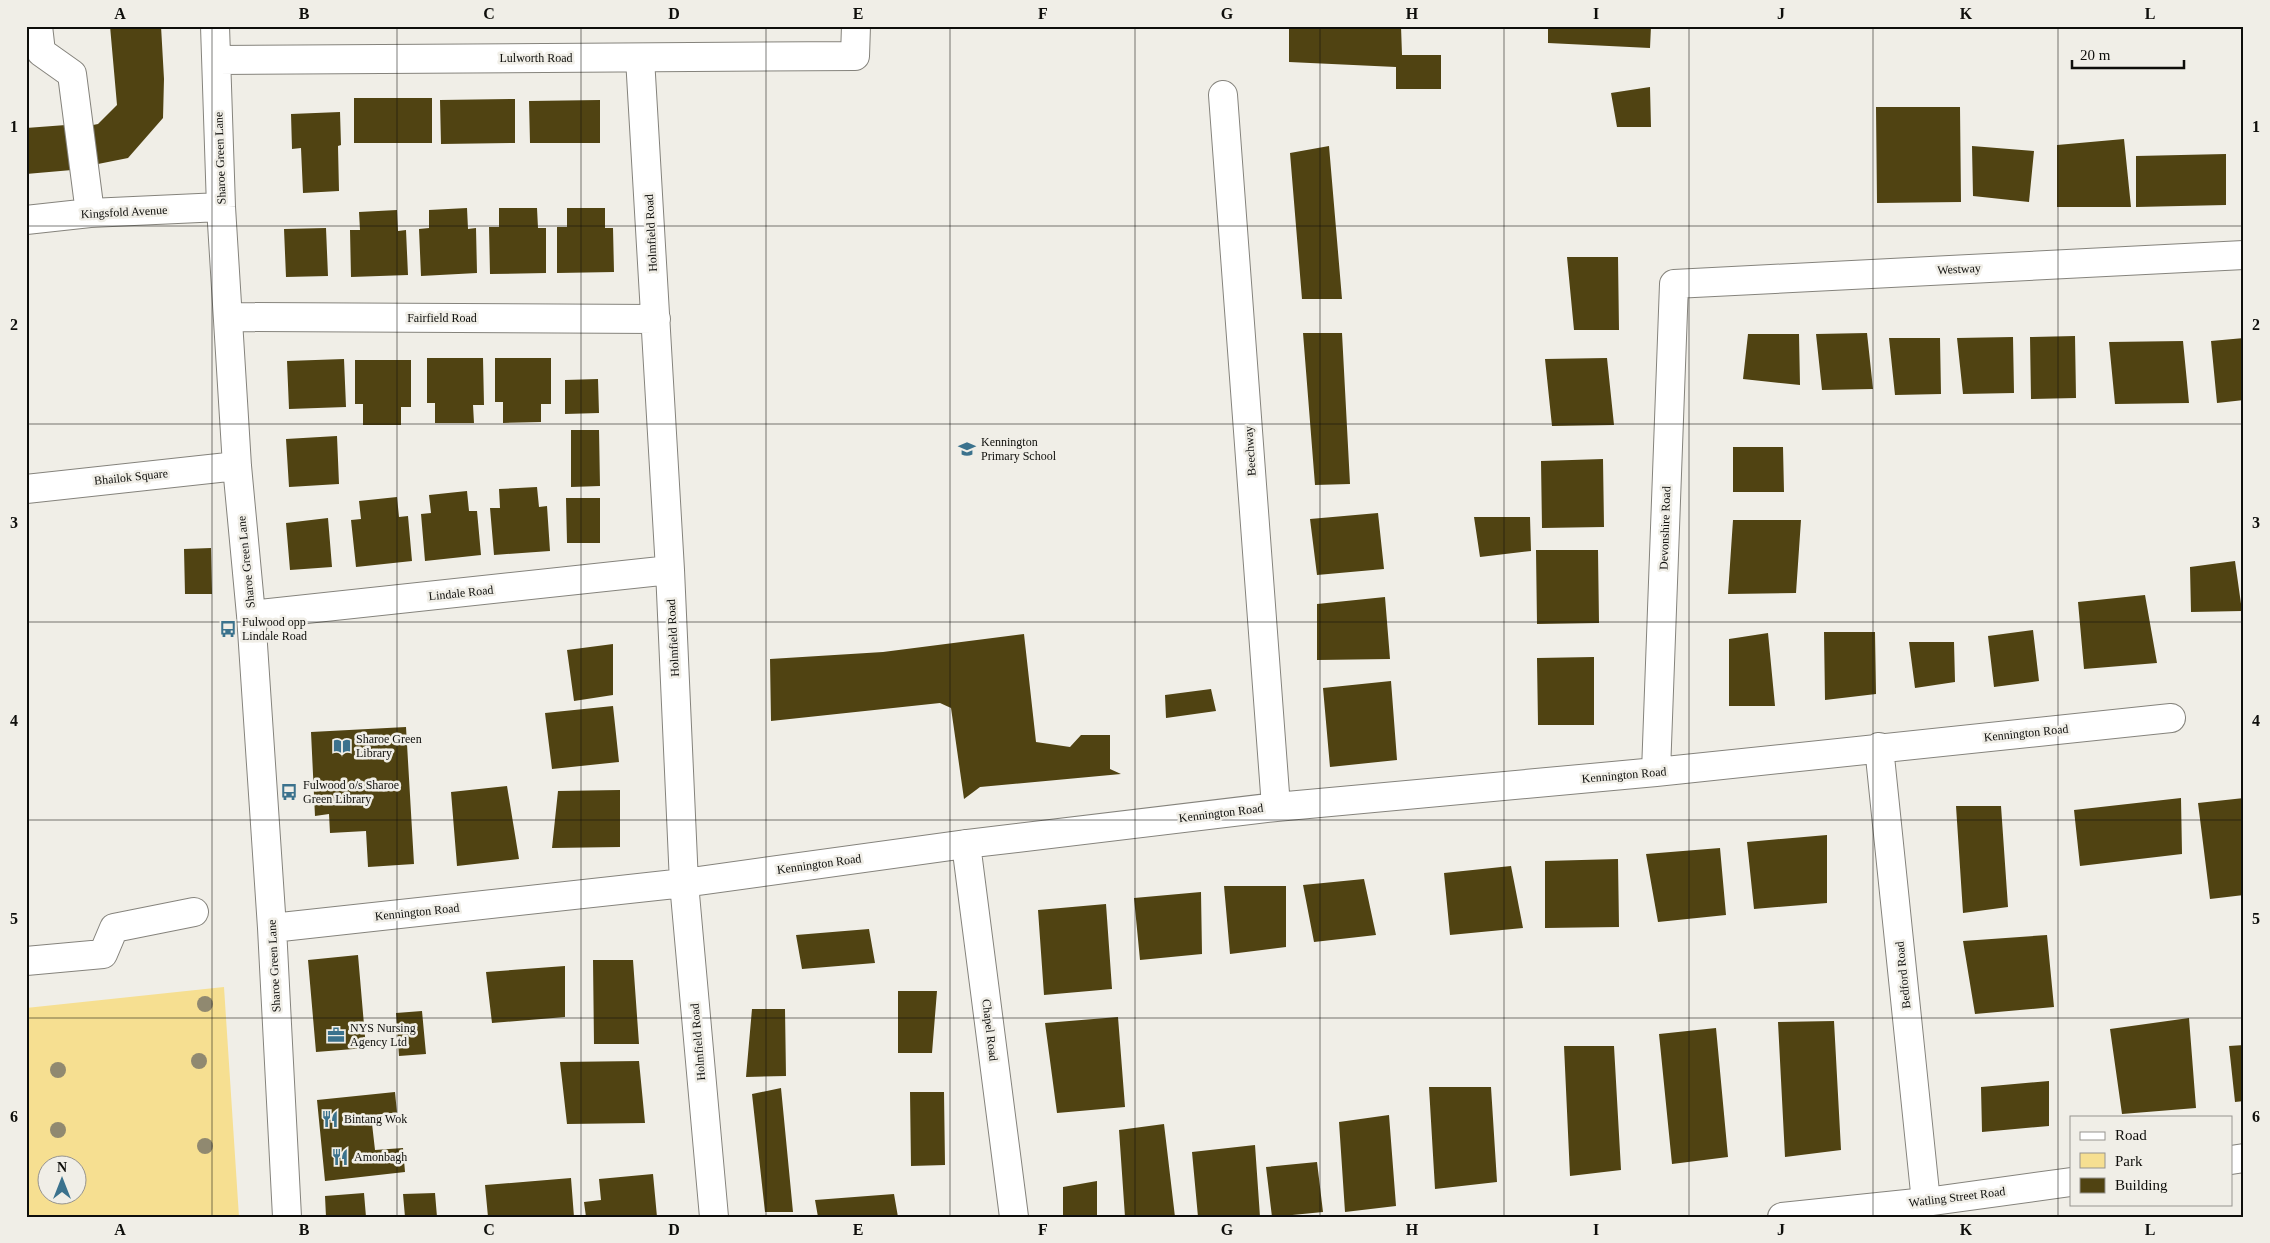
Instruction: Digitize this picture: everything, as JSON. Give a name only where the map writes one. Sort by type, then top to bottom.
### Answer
[{"type":"street","points":[[38,26],[41,52],[72,74],[90,213]]},
{"type":"street","name":"Sharoe Green Lane","points":[[215,26],[221,206],[237,466],[251,616],[272,928],[288,1217]]},
{"type":"street","name":"Lulworth Road","points":[[217,60],[855,56],[856,26]]},
{"type":"street","name":"Holmfield Road","points":[[640,58],[670,570],[684,883],[714,1217]]},
{"type":"street","name":"Beechway","points":[[1223,95],[1276,807]]},
{"type":"street","name":"Kingsfold Avenue","points":[[26,220],[90,213],[221,206]]},
{"type":"street","name":"Westway","points":[[1674,284],[2244,255]]},
{"type":"street","name":"Devonshire Road","points":[[1656,772],[1674,284]]},
{"type":"street","name":"Fairfield Road","points":[[228,317],[656,319]]},
{"type":"street","name":"Bhailok Square","points":[[26,489],[237,466]]},
{"type":"street","name":"Lindale Road","points":[[251,616],[670,570]]},
{"type":"street","name":"Kennington Road","points":[[272,928],[684,883],[966,844],[1276,807],[1656,772],[1879,747],[2171,718]]},
{"type":"street","name":"Bedford Road","points":[[1879,747],[1926,1202]]},
{"type":"street","name":"Chapel Road","points":[[966,844],[1014,1217]]},
{"type":"street","points":[[26,961],[103,954],[114,928],[194,912]]},
{"type":"street","name":"Watling Street Road","points":[[1782,1217],[1926,1202],[2070,1182]]},
{"type":"green space","points":[[224,987],[239,1217],[26,1217],[26,1008]]},
{"type":"building","points":[[110,26],[161,26],[164,79],[163,118],[128,158],[93,165],[88,126],[98,124],[117,105]]},
{"type":"building","points":[[1289,26],[1401,26],[1402,55],[1441,55],[1441,89],[1396,89],[1396,67],[1289,62]]},
{"type":"building","points":[[1548,26],[1651,26],[1650,48],[1548,43]]},
{"type":"building","points":[[1650,87],[1651,127],[1617,127],[1611,93]]},
{"type":"building","points":[[354,98],[432,98],[432,143],[354,143]]},
{"type":"building","points":[[515,99],[515,143],[441,144],[440,100]]},
{"type":"building","points":[[600,100],[600,143],[530,143],[529,101]]},
{"type":"building","points":[[1876,107],[1960,107],[1961,202],[1877,203]]},
{"type":"building","points":[[340,112],[341,145],[338,146],[339,191],[303,193],[301,148],[292,149],[291,114]]},
{"type":"building","points":[[66,125],[72,170],[26,174],[26,128]]},
{"type":"building","points":[[2124,139],[2131,207],[2057,207],[2057,145]]},
{"type":"building","points":[[1329,146],[1342,299],[1302,299],[1290,153]]},
{"type":"building","points":[[1972,146],[2034,151],[2029,202],[1973,196]]},
{"type":"building","points":[[2226,154],[2226,205],[2136,207],[2136,156]]},
{"type":"building","points":[[467,208],[468,229],[476,228],[477,273],[421,276],[419,229],[429,228],[429,210]]},
{"type":"building","points":[[499,208],[537,208],[538,228],[546,228],[546,273],[490,274],[489,227],[499,227]]},
{"type":"building","points":[[567,208],[605,208],[605,228],[613,228],[614,272],[557,273],[557,227],[567,227]]},
{"type":"building","points":[[397,210],[398,231],[406,230],[408,275],[351,277],[350,230],[360,230],[359,212]]},
{"type":"building","points":[[326,228],[328,276],[286,277],[284,229]]},
{"type":"building","points":[[1567,257],[1618,257],[1619,330],[1574,330]]},
{"type":"building","points":[[1303,333],[1342,333],[1350,484],[1315,485]]},
{"type":"building","points":[[1867,333],[1873,389],[1822,390],[1816,334]]},
{"type":"building","points":[[1748,334],[1799,334],[1800,385],[1743,379]]},
{"type":"building","points":[[2075,336],[2076,398],[2031,399],[2030,337]]},
{"type":"building","points":[[2013,337],[2014,393],[1963,394],[1957,338]]},
{"type":"building","points":[[1889,338],[1940,338],[1941,394],[1895,395]]},
{"type":"building","points":[[2244,338],[2244,400],[2217,403],[2211,341]]},
{"type":"building","points":[[2183,341],[2189,403],[2115,404],[2109,342]]},
{"type":"building","points":[[427,358],[483,358],[484,405],[473,405],[474,423],[435,423],[435,403],[427,403]]},
{"type":"building","points":[[495,358],[551,358],[551,404],[541,404],[541,422],[503,423],[503,402],[495,402]]},
{"type":"building","points":[[1607,358],[1614,425],[1552,426],[1545,359]]},
{"type":"building","points":[[344,359],[346,407],[289,409],[287,361]]},
{"type":"building","points":[[355,360],[411,360],[411,407],[401,407],[401,425],[363,425],[363,404],[355,404]]},
{"type":"building","points":[[598,379],[599,413],[565,414],[565,380]]},
{"type":"building","points":[[571,430],[599,430],[600,486],[571,487]]},
{"type":"building","points":[[337,436],[339,484],[289,487],[286,439]]},
{"type":"building","points":[[1733,447],[1783,447],[1784,492],[1733,492]]},
{"type":"building","points":[[1603,459],[1604,527],[1542,528],[1541,461]]},
{"type":"building","points":[[537,487],[539,507],[547,506],[550,551],[494,555],[490,508],[500,508],[499,489]]},
{"type":"building","points":[[467,491],[469,511],[477,511],[481,555],[425,561],[421,514],[431,513],[429,495]]},
{"type":"building","points":[[397,497],[399,517],[408,516],[412,561],[356,567],[351,520],[361,519],[359,501]]},
{"type":"building","points":[[566,498],[600,498],[600,543],[567,543]]},
{"type":"building","points":[[1378,513],[1384,569],[1317,575],[1310,519]]},
{"type":"building","points":[[1474,517],[1530,517],[1531,551],[1480,557]]},
{"type":"building","points":[[328,518],[332,567],[290,570],[286,523]]},
{"type":"building","points":[[1733,520],[1801,520],[1796,593],[1728,594]]},
{"type":"building","points":[[211,548],[212,594],[185,594],[184,549]]},
{"type":"building","points":[[1536,550],[1598,550],[1599,623],[1537,624]]},
{"type":"building","points":[[2235,561],[2242,611],[2191,612],[2190,567]]},
{"type":"building","points":[[2145,595],[2157,663],[2084,669],[2078,602]]},
{"type":"building","points":[[1385,597],[1390,659],[1317,660],[1317,604]]},
{"type":"building","points":[[2033,630],[2039,681],[1994,687],[1988,636]]},
{"type":"building","points":[[1824,632],[1875,632],[1876,694],[1825,700]]},
{"type":"building","points":[[1768,633],[1775,706],[1729,706],[1729,639]]},
{"type":"building","points":[[1024,634],[1036,742],[1070,747],[1081,735],[1110,735],[1110,769],[1121,774],[980,787],[964,799],[951,708],[940,703],[771,721],[770,659],[883,652]]},
{"type":"building","points":[[1909,642],[1954,642],[1955,682],[1915,688]]},
{"type":"building","points":[[613,644],[613,695],[574,701],[567,650]]},
{"type":"building","points":[[1594,657],[1594,725],[1538,725],[1537,658]]},
{"type":"building","points":[[1391,681],[1397,760],[1330,767],[1323,688]]},
{"type":"building","points":[[1211,689],[1216,711],[1166,718],[1165,695]]},
{"type":"building","points":[[613,706],[619,762],[552,769],[545,713]]},
{"type":"building","points":[[406,727],[414,864],[368,867],[366,831],[330,833],[329,814],[315,816],[311,732]]},
{"type":"building","points":[[507,786],[519,859],[457,866],[451,792]]},
{"type":"building","points":[[620,790],[620,847],[552,848],[558,791]]},
{"type":"building","points":[[2181,798],[2182,854],[2080,866],[2074,810]]},
{"type":"building","points":[[2244,798],[2244,895],[2210,899],[2198,803]]},
{"type":"building","points":[[1956,806],[2001,806],[2008,907],[1963,913]]},
{"type":"building","points":[[1827,835],[1827,903],[1754,909],[1747,842]]},
{"type":"building","points":[[1720,848],[1726,915],[1658,922],[1646,854]]},
{"type":"building","points":[[1618,859],[1619,927],[1545,928],[1545,861]]},
{"type":"building","points":[[1511,866],[1523,928],[1450,935],[1444,873]]},
{"type":"building","points":[[1364,879],[1376,935],[1314,942],[1303,885]]},
{"type":"building","points":[[1224,886],[1286,886],[1286,947],[1230,954]]},
{"type":"building","points":[[1201,892],[1202,954],[1140,960],[1134,898]]},
{"type":"building","points":[[1106,904],[1112,989],[1044,995],[1038,910]]},
{"type":"building","points":[[869,929],[875,963],[802,969],[796,935]]},
{"type":"building","points":[[2047,935],[2054,1007],[1975,1014],[1963,941]]},
{"type":"building","points":[[358,955],[366,1048],[316,1052],[308,960]]},
{"type":"building","points":[[593,960],[633,960],[639,1044],[594,1044]]},
{"type":"building","points":[[565,966],[565,1017],[492,1023],[486,972]]},
{"type":"building","points":[[898,991],[937,991],[932,1053],[898,1053]]},
{"type":"building","points":[[752,1009],[785,1009],[786,1076],[746,1077]]},
{"type":"building","points":[[422,1011],[426,1054],[399,1056],[396,1013]]},
{"type":"building","points":[[1118,1017],[1125,1107],[1057,1113],[1045,1023]]},
{"type":"building","points":[[2189,1018],[2196,1108],[2122,1114],[2110,1029]]},
{"type":"building","points":[[1834,1021],[1841,1150],[1785,1157],[1778,1022]]},
{"type":"building","points":[[1716,1028],[1728,1157],[1672,1164],[1659,1034]]},
{"type":"building","points":[[2244,1045],[2244,1101],[2235,1102],[2229,1046]]},
{"type":"building","points":[[1564,1046],[1614,1046],[1621,1170],[1570,1176]]},
{"type":"building","points":[[639,1061],[645,1123],[567,1124],[560,1062]]},
{"type":"building","points":[[2049,1081],[2049,1126],[1982,1132],[1981,1087]]},
{"type":"building","points":[[1429,1087],[1491,1087],[1497,1182],[1435,1189]]},
{"type":"building","points":[[781,1088],[793,1212],[765,1212],[752,1094]]},
{"type":"building","points":[[395,1092],[397,1113],[371,1115],[375,1150],[403,1148],[405,1172],[325,1181],[317,1100]]},
{"type":"building","points":[[910,1092],[944,1092],[945,1165],[911,1166]]},
{"type":"building","points":[[1389,1115],[1396,1206],[1345,1212],[1339,1122]]},
{"type":"building","points":[[1164,1124],[1175,1217],[1125,1217],[1119,1130]]},
{"type":"building","points":[[1255,1145],[1260,1217],[1198,1217],[1192,1152]]},
{"type":"building","points":[[1317,1162],[1323,1212],[1272,1217],[1266,1167]]},
{"type":"building","points":[[653,1174],[657,1217],[586,1217],[584,1202],[601,1200],[599,1179]]},
{"type":"building","points":[[571,1178],[574,1217],[488,1217],[485,1185]]},
{"type":"building","points":[[1097,1181],[1097,1217],[1063,1217],[1063,1187]]},
{"type":"building","points":[[364,1193],[366,1217],[326,1217],[325,1196]]},
{"type":"building","points":[[435,1193],[437,1217],[405,1217],[403,1194]]},
{"type":"building","points":[[894,1194],[898,1217],[818,1217],[815,1200]]},
{"type":"place","name":"Kennington Primary School","points":[[967,449]]},
{"type":"place","name":"Fulwood opp Lindale Road","points":[[228,629]]},
{"type":"place","name":"Sharoe Green Library","points":[[342,746]]},
{"type":"place","name":"Fulwood o/s Sharoe Green Library","points":[[289,792]]},
{"type":"place","name":"NYS Nursing Agency Ltd","points":[[336,1035]]},
{"type":"place","name":"Bintang Wok","points":[[330,1119]]},
{"type":"place","name":"Amonbagh","points":[[340,1157]]}]
